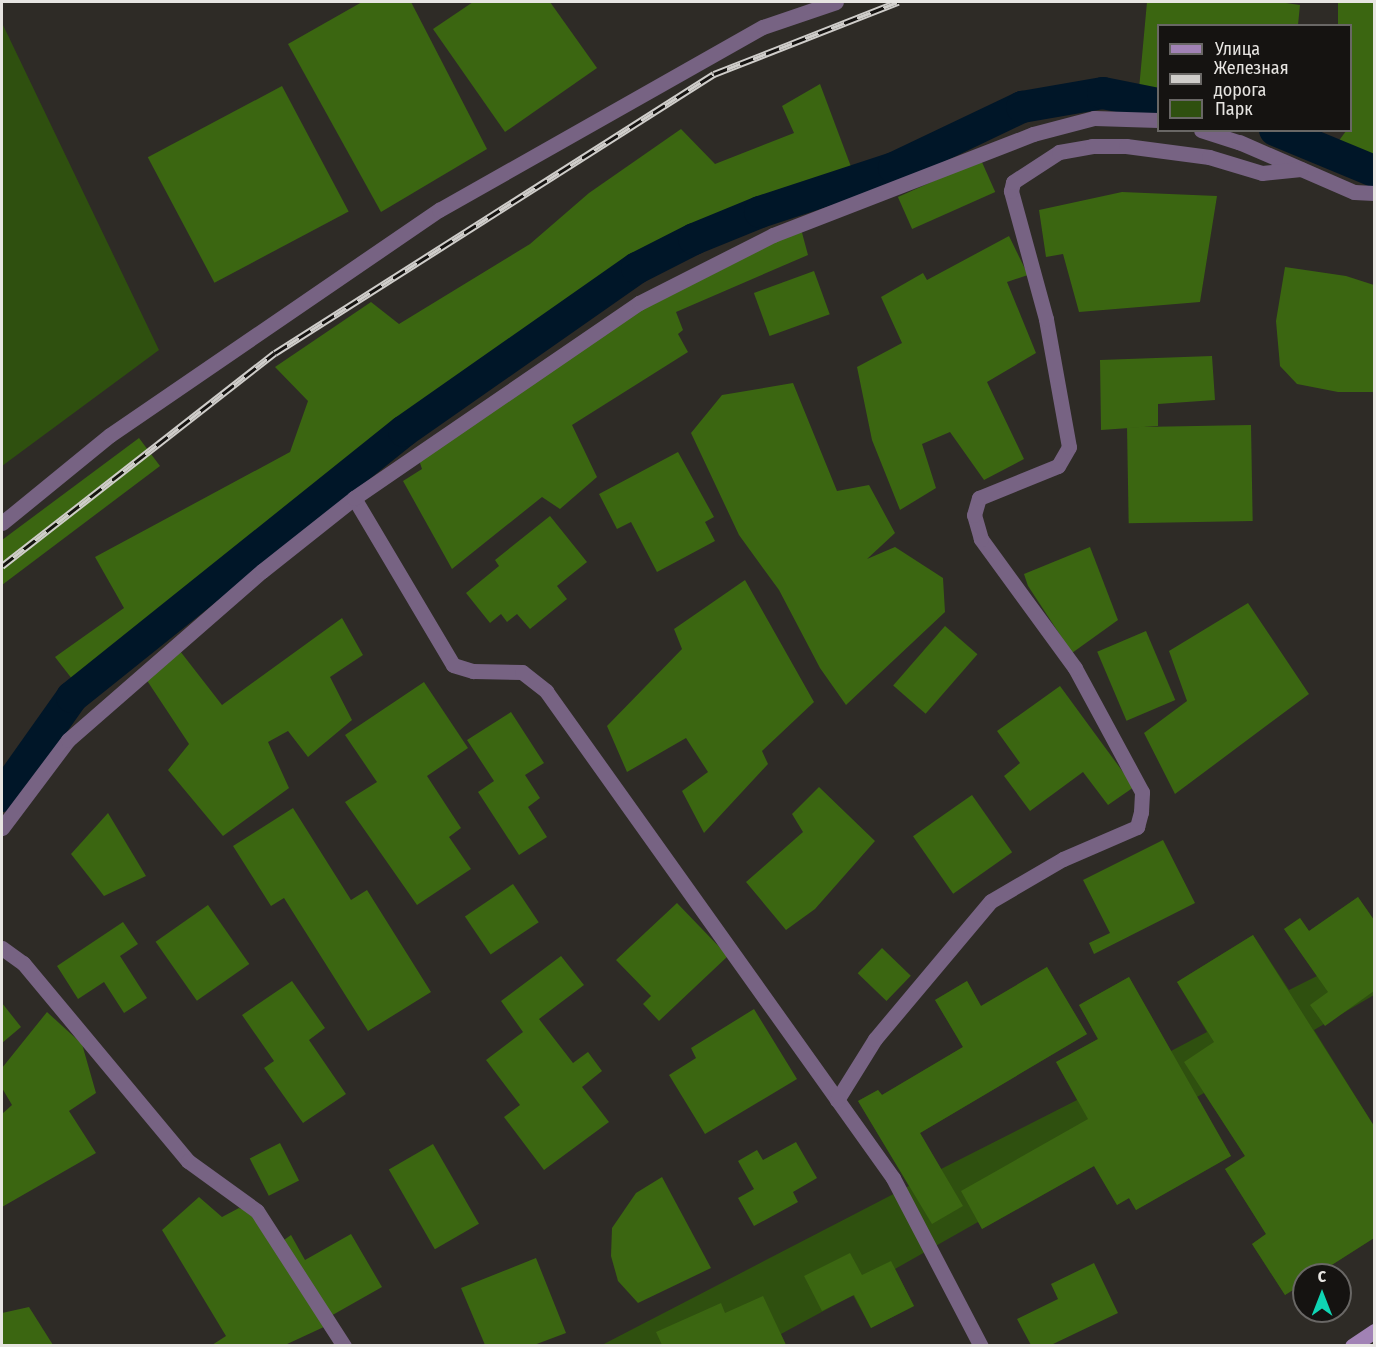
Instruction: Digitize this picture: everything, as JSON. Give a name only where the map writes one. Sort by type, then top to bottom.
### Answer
[{"type":"street","points":[[2,523],[110,435],[438,210],[763,27],[836,2]]},
{"type":"street","points":[[2,828],[68,740],[262,571],[354,498],[639,303],[773,235],[1033,134],[1094,118],[1157,120]]},
{"type":"street","points":[[1207,132],[1239,142],[1354,192],[1374,194]]},
{"type":"street","points":[[837,1100],[875,1039],[991,902],[1063,860],[1137,827],[1141,812],[1142,792],[1075,668],[981,539],[974,515],[979,498],[1058,466],[1069,447],[1046,319],[1011,191],[1013,182],[1059,152],[1092,146],[1126,146],[1209,157],[1262,173],[1301,169]]},
{"type":"street","points":[[354,498],[453,665],[473,671],[522,672],[546,691],[893,1178],[981,1346]]},
{"type":"street","points":[[2,948],[23,963],[188,1161],[257,1211],[344,1346]]},
{"type":"street","points":[[1352,1346],[1374,1330]]},
{"type":"green space","points":[[362,2],[411,2],[487,149],[381,212],[288,44]]},
{"type":"green space","points":[[473,2],[550,2],[597,68],[505,132],[433,29]]},
{"type":"green space","points":[[1147,2],[1279,2],[1300,5],[1298,24],[1157,24],[1157,93],[1139,89]]},
{"type":"green space","points":[[1338,2],[1374,2],[1374,163],[1335,146],[1345,132],[1352,132],[1352,24],[1338,24]]},
{"type":"green space","points":[[2,23],[159,350],[2,466]]},
{"type":"green space","points":[[820,84],[853,172],[692,229],[634,261],[396,425],[76,684],[55,657],[124,608],[95,557],[290,452],[308,401],[275,367],[371,302],[399,324],[530,244],[589,193],[681,129],[715,164],[794,133],[782,106]]},
{"type":"green space","points":[[282,86],[349,211],[214,283],[148,157]]},
{"type":"green space","points":[[981,160],[995,192],[912,229],[898,197]]},
{"type":"green space","points":[[1122,192],[1217,196],[1200,302],[1079,312],[1063,254],[1046,257],[1039,210]]},
{"type":"green space","points":[[801,229],[808,255],[676,312],[683,330],[678,334],[688,352],[572,425],[597,477],[560,509],[542,497],[452,569],[403,481],[422,469],[419,460],[658,296]]},
{"type":"green space","points":[[1009,236],[1028,275],[1007,282],[1036,353],[987,382],[1024,459],[984,480],[950,432],[922,444],[936,488],[900,510],[872,440],[857,367],[902,343],[881,297],[923,273],[927,280]]},
{"type":"green space","points":[[1285,267],[1346,276],[1374,285],[1374,392],[1338,392],[1297,384],[1280,366],[1276,321]]},
{"type":"green space","points":[[814,271],[830,314],[770,336],[754,293]]},
{"type":"green space","points":[[1212,356],[1215,400],[1158,404],[1158,426],[1101,430],[1100,360]]},
{"type":"green space","points":[[793,383],[837,491],[869,485],[895,533],[867,559],[895,547],[943,578],[945,612],[846,705],[820,668],[779,590],[739,535],[691,433],[722,395]]},
{"type":"green space","points":[[1251,425],[1253,521],[1129,523],[1127,427]]},
{"type":"green space","points":[[139,438],[160,466],[2,585],[2,540]]},
{"type":"green space","points":[[678,452],[714,517],[705,522],[715,541],[657,572],[631,522],[617,529],[599,494]]},
{"type":"green space","points":[[550,516],[587,562],[557,586],[567,599],[530,629],[517,614],[507,622],[501,614],[490,623],[466,593],[499,566],[495,560]]},
{"type":"green space","points":[[1090,547],[1118,620],[1072,653],[1028,586],[1024,574]]},
{"type":"green space","points":[[745,580],[814,702],[762,751],[768,764],[704,833],[682,791],[708,772],[686,738],[627,772],[607,726],[682,649],[674,629]]},
{"type":"green space","points":[[1248,603],[1309,694],[1175,794],[1144,733],[1187,701],[1169,651]]},
{"type":"green space","points":[[342,618],[363,655],[330,677],[352,720],[308,757],[288,731],[268,742],[289,788],[223,836],[168,770],[189,744],[146,679],[180,651],[222,705]]},
{"type":"green space","points":[[945,626],[977,654],[926,714],[893,686]]},
{"type":"green space","points":[[1146,631],[1175,700],[1127,721],[1097,652]]},
{"type":"green space","points":[[424,682],[468,748],[427,776],[461,828],[449,837],[471,869],[417,905],[345,802],[377,782],[345,735]]},
{"type":"green space","points":[[1060,686],[1134,787],[1108,805],[1083,772],[1030,811],[1004,776],[1020,763],[997,731]]},
{"type":"green space","points":[[511,712],[544,763],[525,775],[540,798],[528,807],[547,837],[519,855],[478,792],[494,781],[467,740]]},
{"type":"green space","points":[[819,787],[875,841],[815,909],[786,930],[746,882],[803,832],[792,814]]},
{"type":"green space","points":[[972,795],[1012,852],[953,894],[913,836]]},
{"type":"green space","points":[[293,808],[351,900],[367,890],[431,992],[368,1031],[284,898],[271,906],[233,846]]},
{"type":"green space","points":[[108,813],[146,876],[104,896],[71,854]]},
{"type":"green space","points":[[1163,840],[1195,903],[1094,954],[1089,943],[1110,933],[1083,880]]},
{"type":"green space","points":[[513,884],[539,922],[491,955],[465,916]]},
{"type":"green space","points":[[1358,897],[1374,920],[1374,995],[1314,1030],[1374,1126],[1374,1238],[1335,1263],[1292,1263],[1292,1291],[1285,1295],[1252,1244],[1266,1234],[1225,1169],[1245,1156],[1204,1093],[1197,1097],[1231,1156],[1136,1210],[1129,1198],[1117,1205],[1094,1166],[982,1229],[978,1222],[895,1269],[914,1306],[871,1328],[853,1295],[781,1334],[786,1345],[600,1346],[909,1186],[858,1101],[878,1090],[882,1095],[963,1047],[935,1000],[967,981],[981,1006],[1047,967],[1087,1034],[920,1133],[941,1169],[1077,1100],[1056,1062],[1098,1039],[1079,1005],[1129,977],[1171,1051],[1207,1032],[1177,982],[1253,935],[1289,990],[1317,976],[1284,929],[1300,918],[1309,931]]},
{"type":"green space","points":[[1358,897],[1374,920],[1374,991],[1325,1026],[1310,1005],[1328,992],[1284,929],[1300,918],[1309,931]]},
{"type":"green space","points":[[677,903],[728,956],[659,1021],[643,1004],[651,996],[616,960]]},
{"type":"green space","points":[[208,905],[249,964],[197,1001],[156,942]]},
{"type":"green space","points":[[123,922],[138,944],[120,956],[147,998],[124,1013],[104,982],[78,999],[57,966]]},
{"type":"green space","points":[[1253,935],[1374,1126],[1374,1238],[1335,1263],[1292,1263],[1292,1291],[1285,1295],[1252,1244],[1266,1234],[1225,1169],[1245,1156],[1184,1062],[1214,1042],[1177,982]]},
{"type":"green space","points":[[882,948],[911,976],[886,1001],[858,973]]},
{"type":"green space","points":[[561,956],[584,985],[539,1019],[573,1063],[588,1052],[602,1071],[582,1087],[609,1122],[544,1170],[504,1117],[520,1105],[486,1060],[523,1032],[501,1001]]},
{"type":"green space","points":[[1047,967],[1087,1034],[920,1133],[963,1206],[932,1224],[858,1101],[878,1090],[882,1095],[963,1047],[935,1000],[967,981],[981,1006]]},
{"type":"green space","points":[[1129,977],[1231,1156],[1136,1210],[1129,1198],[1117,1205],[1094,1166],[982,1229],[961,1191],[1088,1119],[1056,1062],[1098,1039],[1079,1005]]},
{"type":"green space","points":[[292,981],[325,1028],[309,1040],[346,1094],[303,1123],[264,1068],[274,1061],[242,1015]]},
{"type":"green space","points":[[2,1003],[21,1027],[2,1043]]},
{"type":"green space","points":[[754,1009],[797,1079],[705,1134],[669,1075],[696,1058],[691,1048]]},
{"type":"green space","points":[[47,1012],[82,1044],[96,1093],[69,1111],[96,1153],[2,1207],[2,1114],[12,1105],[2,1088],[2,1068]]},
{"type":"green space","points":[[796,1142],[817,1178],[793,1192],[798,1202],[754,1226],[738,1198],[754,1189],[738,1161],[757,1150],[763,1160]]},
{"type":"green space","points":[[280,1143],[299,1180],[269,1196],[250,1158]]},
{"type":"green space","points":[[433,1144],[479,1224],[435,1249],[389,1170]]},
{"type":"green space","points":[[662,1177],[711,1268],[638,1303],[618,1281],[611,1256],[612,1228],[636,1193]]},
{"type":"green space","points":[[199,1197],[222,1217],[239,1208],[254,1214],[326,1326],[285,1345],[212,1345],[226,1336],[162,1230]]},
{"type":"green space","points":[[351,1234],[382,1287],[329,1317],[284,1240],[291,1235],[305,1260]]},
{"type":"green space","points":[[850,1253],[862,1275],[891,1261],[914,1306],[871,1328],[854,1295],[822,1311],[804,1276]]},
{"type":"green space","points":[[536,1258],[566,1333],[534,1345],[485,1345],[461,1288]]},
{"type":"green space","points":[[1094,1263],[1118,1313],[1051,1345],[1031,1345],[1017,1319],[1058,1299],[1051,1284]]},
{"type":"green space","points":[[763,1296],[786,1345],[662,1345],[656,1332],[721,1303],[725,1313]]},
{"type":"green space","points":[[29,1307],[53,1345],[2,1345],[2,1313]]},
{"type":"waterway","points":[[2,796],[72,697],[404,431],[637,268],[694,239],[760,212],[894,168],[1022,107],[1103,93],[1157,104]]},
{"type":"waterway","points":[[1280,132],[1374,171]]},
{"type":"railway","points":[[2,566],[275,353],[714,74],[898,2]]}]
